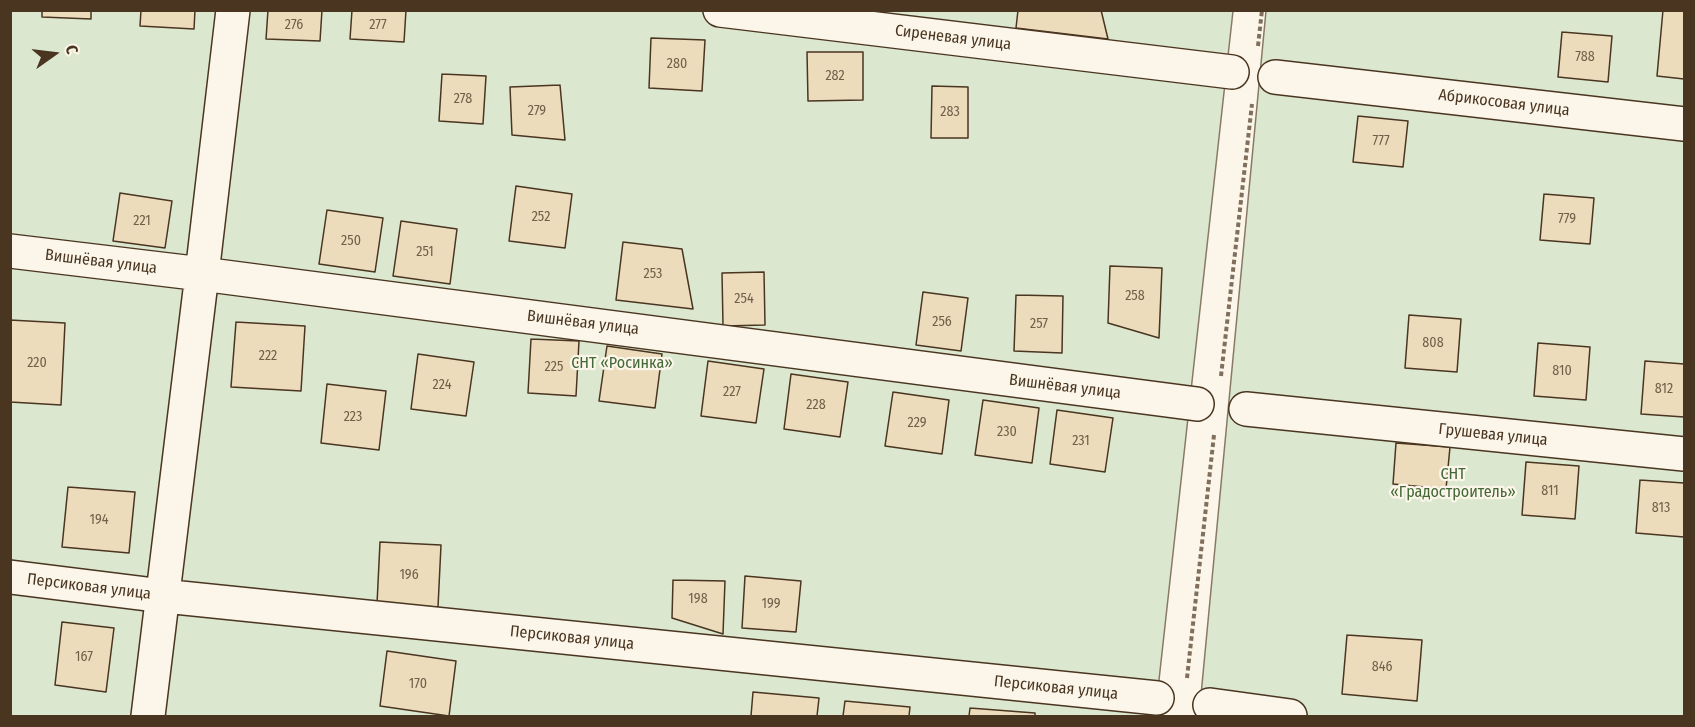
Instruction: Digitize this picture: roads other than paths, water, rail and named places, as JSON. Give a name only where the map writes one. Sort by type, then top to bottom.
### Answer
[{"type":"street","points":[[148,717],[233,10]]},
{"type":"street","name":"Сиреневая улица","points":[[720,10],[1254,75]]},
{"type":"street","name":"Абрикосовая улица","points":[[1254,75],[1684,124]]},
{"type":"street","name":"Вишнёвая улица","points":[[10,251],[202,273],[1210,406]]},
{"type":"street","name":"Грушевая улица","points":[[1246,410],[1684,454]]},
{"type":"street","name":"Персиковая улица","points":[[10,577],[163,596],[1172,697],[1290,717]]},
{"type":"park label","name":"СНТ «Росинка»","points":[[622,364]]},
{"type":"park label","name":"СНТ «Градостроитель»","points":[[1453,484]]}]
